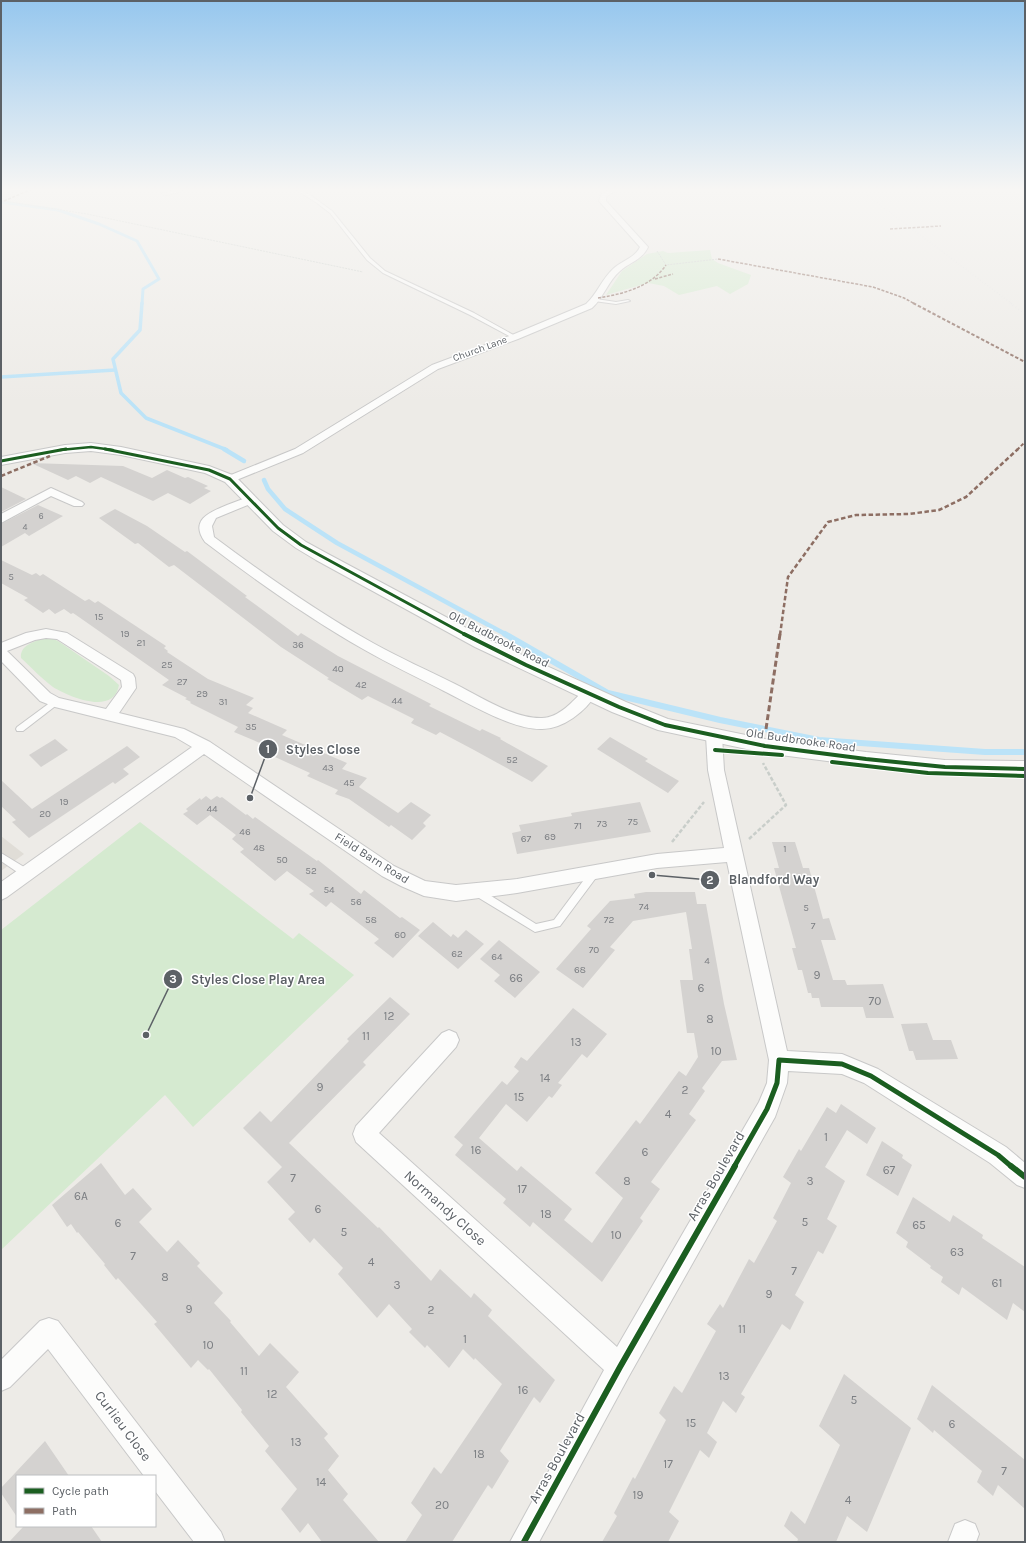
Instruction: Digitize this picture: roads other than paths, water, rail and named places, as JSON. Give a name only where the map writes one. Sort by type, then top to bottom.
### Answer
[{"type":"street","name":"Church Lane","points":[[230,479],[298,451],[420,374],[585,308],[596,300],[613,272],[630,260]]},
{"type":"street","name":"Old Budbrooke Road","points":[[1,461],[65,449],[102,448],[215,472],[230,479],[284,532],[322,557],[481,644],[590,694],[665,725],[765,746],[898,763],[959,768],[1025,769]]},
{"type":"street","points":[[1,519],[51,491],[78,504]]},
{"type":"street","points":[[251,500],[212,515],[205,525],[207,536],[264,581],[357,640],[466,697],[528,722],[542,724],[556,721],[567,715],[590,694]]},
{"type":"street","name":"Field Barn Road","points":[[109,716],[129,688],[128,678],[62,636],[54,633],[41,633],[3,656],[45,697],[55,702],[109,716],[179,734],[204,746],[388,871],[407,881],[440,891],[456,893],[476,891],[657,861],[733,854]]},
{"type":"street","name":"Arras Boulevard","points":[[524,1542],[620,1367],[767,1108],[777,1082],[779,1060],[733,854],[716,770],[714,736]]},
{"type":"street","points":[[1,892],[204,746]]},
{"type":"street","name":"Normandy Close","points":[[449,1040],[364,1134],[620,1367]]},
{"type":"street","points":[[779,1060],[842,1064],[871,1076],[998,1155],[1025,1177]]},
{"type":"street","name":"Curlieu Close","points":[[1,1378],[49,1330],[211,1542]]},
{"type":"lane","points":[[369,260],[372,264],[397,279],[472,314],[515,337]]},
{"type":"lane","points":[[596,300],[616,302],[628,301]]},
{"type":"lane","points":[[20,729],[55,702]]},
{"type":"lane","points":[[1,856],[26,873]]},
{"type":"lane","points":[[476,891],[535,928],[557,923],[596,872]]},
{"type":"waterway","points":[[142,304],[143,289],[159,279],[148,260]]},
{"type":"waterway","points":[[142,303],[140,330],[113,359],[121,393],[146,418],[227,450]]},
{"type":"waterway","points":[[1,377],[115,370]]},
{"type":"waterway","points":[[224,449],[244,461]]},
{"type":"waterway","points":[[264,480],[268,489],[285,509],[337,543],[507,635]]},
{"type":"waterway","points":[[505,634],[608,693],[720,720],[819,740],[985,752],[1025,752]]},
{"type":"railway","points":[[954,260],[1012,304]]},
{"type":"railway","points":[[1010,303],[1025,314]]},
{"type":"place","name":"Styles Close","points":[[250,798]]},
{"type":"place","name":"Blandford Way","points":[[652,875]]},
{"type":"place","name":"Styles Close Play Area","points":[[146,1035]]}]
